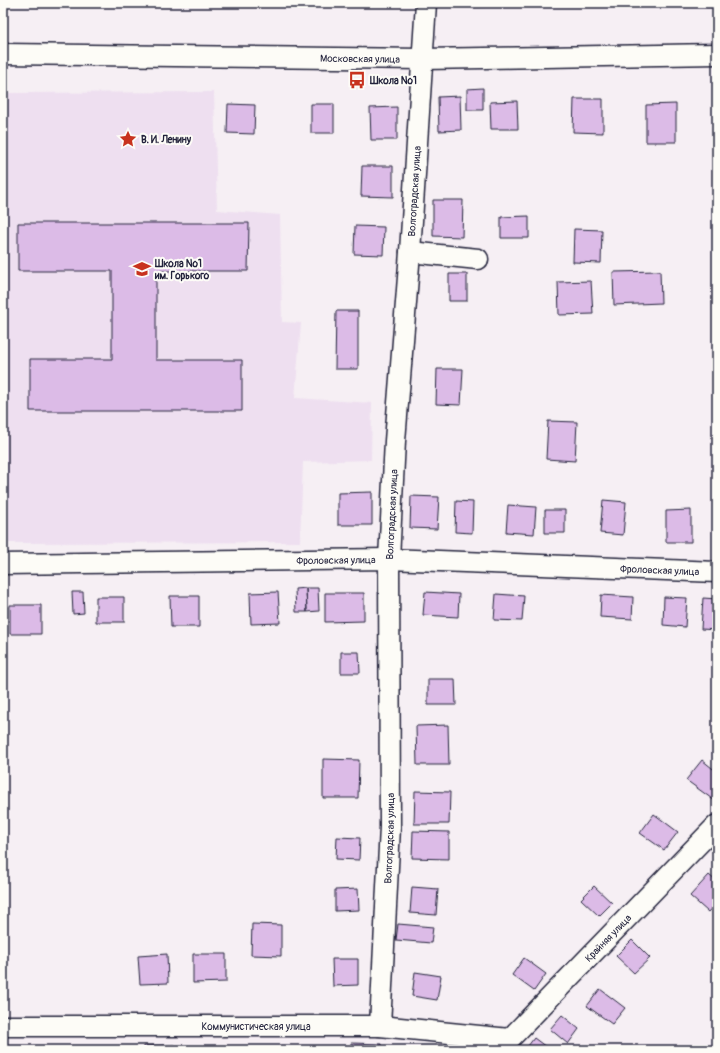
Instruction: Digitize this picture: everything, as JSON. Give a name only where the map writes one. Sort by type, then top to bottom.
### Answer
[{"type":"street","name":"Волгоградская улица","points":[[380,1026],[390,827],[389,559],[395,441],[410,252],[426,3]]},
{"type":"street","name":"Московская улица","points":[[3,54],[423,60],[717,54]]},
{"type":"street","points":[[410,252],[478,259]]},
{"type":"street","name":"Фроловская улица","points":[[3,564],[389,559],[717,572]]},
{"type":"street","name":"Крайняя улица","points":[[504,1044],[717,825]]},
{"type":"street","name":"Коммунистическая улица","points":[[3,1026],[380,1026],[504,1044]]},
{"type":"shaded area","name":"Школа №1 им. Горького","points":[[214,92],[217,210],[280,215],[282,322],[301,323],[295,398],[372,403],[371,460],[303,462],[300,542],[3,543],[4,93]]},
{"type":"building","points":[[469,3],[502,3],[502,6],[469,7]]},
{"type":"building","points":[[706,3],[717,3],[717,7],[706,7]]},
{"type":"building","points":[[483,88],[483,110],[467,110],[467,89]]},
{"type":"building","points":[[460,96],[461,130],[439,131],[438,97]]},
{"type":"building","points":[[574,99],[603,99],[603,133],[573,132]]},
{"type":"building","points":[[517,101],[518,129],[491,129],[490,102]]},
{"type":"building","points":[[228,104],[255,105],[254,134],[227,133]]},
{"type":"building","points":[[311,104],[334,104],[334,133],[311,133]]},
{"type":"building","points":[[676,104],[676,142],[646,142],[646,105]]},
{"type":"building","points":[[397,107],[397,140],[371,140],[370,108]]},
{"type":"building","points":[[362,166],[393,166],[393,197],[361,196]]},
{"type":"building","points":[[433,200],[463,200],[462,237],[433,236]]},
{"type":"building","points":[[529,216],[529,238],[501,238],[501,217]]},
{"type":"building","points":[[18,223],[249,223],[248,271],[156,271],[156,360],[242,360],[242,411],[30,411],[30,359],[112,359],[112,271],[18,271]]},
{"type":"building","points":[[355,226],[384,227],[383,255],[354,254]]},
{"type":"building","points":[[574,229],[602,230],[601,263],[573,262]]},
{"type":"building","points":[[660,271],[661,303],[614,305],[613,272]]},
{"type":"building","points":[[449,274],[467,274],[467,301],[449,301]]},
{"type":"building","points":[[591,281],[593,314],[559,315],[558,282]]},
{"type":"building","points":[[336,311],[358,311],[358,369],[335,369]]},
{"type":"building","points":[[437,369],[463,369],[461,405],[436,404]]},
{"type":"building","points":[[548,421],[577,422],[575,461],[546,459]]},
{"type":"building","points":[[372,492],[372,525],[338,525],[338,493]]},
{"type":"building","points":[[411,496],[439,497],[437,529],[410,528]]},
{"type":"building","points":[[603,500],[626,502],[623,535],[600,533]]},
{"type":"building","points":[[456,501],[473,502],[472,533],[455,532]]},
{"type":"building","points":[[508,505],[536,507],[534,534],[506,532]]},
{"type":"building","points":[[714,505],[717,505],[717,543],[716,543]]},
{"type":"building","points":[[545,510],[565,510],[565,533],[545,533]]},
{"type":"building","points":[[691,510],[691,542],[666,542],[666,511]]},
{"type":"building","points":[[306,588],[318,588],[319,611],[307,612]]},
{"type":"building","points":[[306,588],[307,612],[296,612],[295,589]]},
{"type":"building","points":[[72,592],[83,592],[84,613],[73,614]]},
{"type":"building","points":[[278,592],[280,623],[251,624],[250,593]]},
{"type":"building","points":[[425,592],[459,594],[458,617],[423,615]]},
{"type":"building","points":[[325,593],[364,593],[364,621],[325,622]]},
{"type":"building","points":[[496,594],[524,596],[522,621],[494,620]]},
{"type":"building","points":[[601,595],[633,597],[632,619],[600,617]]},
{"type":"building","points":[[170,596],[199,596],[199,627],[171,627]]},
{"type":"building","points":[[96,597],[124,597],[124,622],[96,622]]},
{"type":"building","points":[[664,597],[687,598],[685,627],[663,625]]},
{"type":"building","points":[[703,598],[717,599],[717,630],[701,629]]},
{"type":"building","points":[[10,605],[41,605],[41,634],[10,634]]},
{"type":"building","points":[[341,652],[359,652],[360,673],[341,673]]},
{"type":"building","points":[[428,679],[455,679],[456,705],[428,705]]},
{"type":"building","points":[[448,725],[449,765],[417,765],[416,726]]},
{"type":"building","points":[[323,759],[359,760],[358,798],[323,798]]},
{"type":"building","points":[[702,760],[717,772],[717,798],[715,801],[686,780]]},
{"type":"building","points":[[415,791],[450,792],[449,824],[414,824]]},
{"type":"building","points":[[654,814],[678,832],[664,850],[640,833]]},
{"type":"building","points":[[413,831],[449,832],[449,859],[412,858]]},
{"type":"building","points":[[337,837],[360,838],[359,860],[336,859]]},
{"type":"building","points":[[709,875],[717,882],[717,902],[708,912],[690,896]]},
{"type":"building","points":[[594,886],[612,903],[599,916],[581,899]]},
{"type":"building","points":[[412,887],[438,889],[436,915],[410,913]]},
{"type":"building","points":[[358,889],[359,910],[335,911],[335,890]]},
{"type":"building","points":[[252,924],[281,925],[281,956],[251,955]]},
{"type":"building","points":[[398,924],[433,927],[431,943],[396,940]]},
{"type":"building","points":[[632,940],[650,958],[634,973],[616,956]]},
{"type":"building","points":[[167,954],[168,983],[140,984],[138,956]]},
{"type":"building","points":[[193,954],[226,954],[226,982],[193,983]]},
{"type":"building","points":[[524,958],[546,974],[534,991],[512,975]]},
{"type":"building","points":[[332,959],[358,959],[358,985],[333,986]]},
{"type":"building","points":[[3,966],[6,966],[5,989],[3,989]]},
{"type":"building","points":[[415,972],[441,976],[437,1000],[412,996]]},
{"type":"building","points":[[600,989],[625,1008],[612,1024],[587,1006]]},
{"type":"building","points":[[562,1015],[579,1029],[568,1044],[550,1029]]},
{"type":"building","points":[[534,1038],[550,1050],[525,1050]]},
{"type":"building","points":[[351,1043],[382,1044],[382,1050],[351,1050]]},
{"type":"building","points":[[174,1045],[175,1050],[144,1050],[144,1046]]},
{"type":"building","points":[[120,1048],[120,1050],[97,1050]]},
{"type":"place","name":"Школа №1","points":[[357,80]]},
{"type":"place","name":"В. И. Ленину","points":[[128,139]]},
{"type":"place","name":"Школа №1 им. Горького","points":[[142,269]]}]
